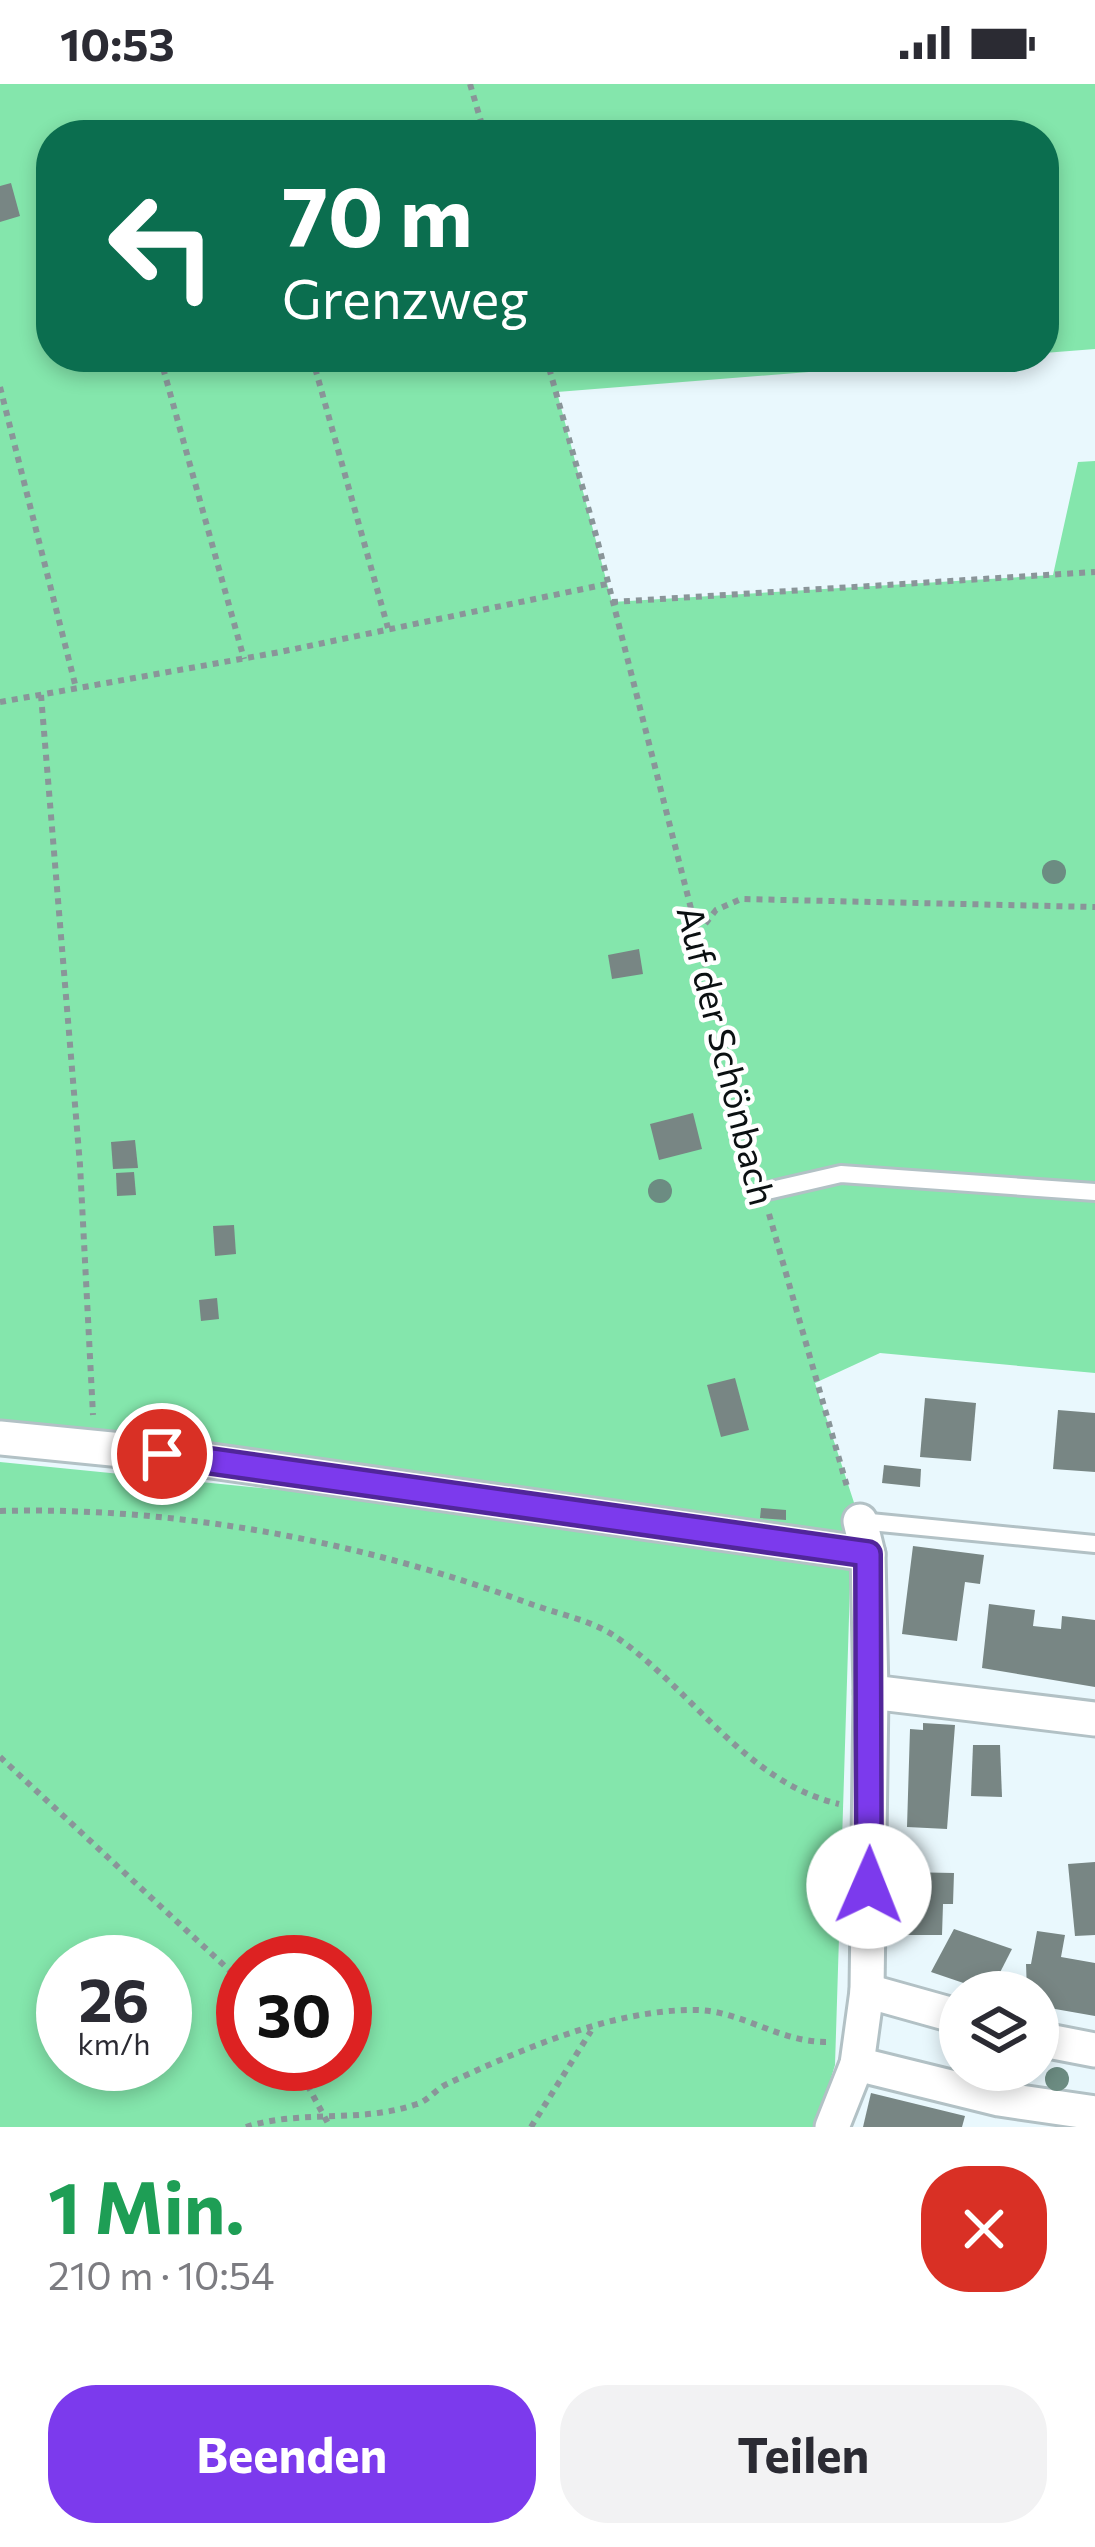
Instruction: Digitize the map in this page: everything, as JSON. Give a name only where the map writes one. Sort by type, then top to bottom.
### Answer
[{"type":"street","points":[[0,1438],[95,1447],[868,1554]]},
{"type":"street","points":[[832,2127],[859,2051],[867,1991],[871,1692],[868,1554],[860,1521]]},
{"type":"street","points":[[871,1692],[1095,1719]]},
{"type":"street","points":[[867,1991],[939,2011]]},
{"type":"street","points":[[1059,2043],[1095,2050]]},
{"type":"street","points":[[859,2051],[999,2099],[1095,2113]]},
{"type":"lane","points":[[763,1192],[841,1174],[1095,1192]]},
{"type":"lane","points":[[860,1521],[1095,1544]]},
{"type":"path","points":[[470,84],[481,120]]},
{"type":"path","points":[[164,372],[244,659]]},
{"type":"path","points":[[316,372],[388,628]]},
{"type":"path","name":"Auf der Schönbach","points":[[550,372],[814,1383],[860,1521]]},
{"type":"path","points":[[0,387],[76,688]]},
{"type":"path","points":[[612,602],[1095,572]]},
{"type":"path","points":[[0,702],[244,659],[607,584]]},
{"type":"path","points":[[41,694],[80,1165],[95,1447]]},
{"type":"path","points":[[698,933],[716,910],[741,899],[1095,907]]},
{"type":"path","points":[[0,1511],[95,1509],[274,1536],[441,1571],[612,1634],[743,1751],[826,1801],[871,1811]]},
{"type":"path","points":[[0,1757],[216,1958]]},
{"type":"path","points":[[245,2127],[324,2113],[345,2119],[420,2104],[441,2086],[593,2028],[694,2009],[800,2042],[859,2051]]},
{"type":"path","points":[[531,2127],[593,2028]]},
{"type":"path","points":[[311,2091],[330,2127]]},
{"type":"green space","points":[[0,84],[1095,84],[1095,349],[1059,352],[1059,120],[36,120],[36,372],[808,372],[557,392],[612,602],[1053,575],[1078,462],[1095,461],[1095,1373],[880,1353],[815,1383],[860,1521],[851,1553],[835,2065],[816,2127],[0,2127],[0,1462],[634,1525],[0,1438]]},
{"type":"building","points":[[11,183],[20,216],[0,222],[0,186]]},
{"type":"building","points":[[639,949],[643,974],[612,979],[608,955]]},
{"type":"building","points":[[693,1113],[702,1149],[659,1160],[650,1124]]},
{"type":"building","points":[[135,1140],[138,1168],[113,1169],[111,1142]]},
{"type":"building","points":[[134,1172],[136,1195],[117,1196],[116,1173]]},
{"type":"building","points":[[234,1225],[236,1254],[215,1256],[213,1226]]},
{"type":"building","points":[[217,1298],[219,1319],[201,1321],[199,1300]]},
{"type":"building","points":[[735,1378],[749,1430],[721,1437],[707,1385]]},
{"type":"building","points":[[925,1398],[976,1403],[971,1461],[920,1457]]},
{"type":"building","points":[[1058,1410],[1095,1413],[1095,1472],[1053,1469]]},
{"type":"building","points":[[884,1465],[921,1469],[920,1487],[882,1483]]},
{"type":"building","points":[[761,1508],[786,1510],[786,1520],[760,1518]]},
{"type":"building","points":[[913,1546],[984,1555],[980,1584],[965,1582],[957,1641],[902,1634]]},
{"type":"building","points":[[989,1604],[1035,1610],[1033,1626],[1061,1629],[1062,1616],[1095,1620],[1095,1687],[982,1668]]},
{"type":"building","points":[[923,1723],[955,1725],[947,1829],[907,1827],[910,1729],[923,1730]]},
{"type":"building","points":[[973,1745],[1000,1745],[1002,1797],[971,1796]]},
{"type":"building","points":[[1095,1862],[1095,1935],[1075,1936],[1068,1864]]},
{"type":"building","points":[[901,1872],[954,1873],[953,1904],[943,1904],[942,1935],[900,1935]]},
{"type":"building","points":[[954,1929],[1012,1949],[1001,1971],[931,1972]]},
{"type":"building","points":[[1037,1931],[1065,1935],[1061,1957],[1095,1963],[1095,2016],[1059,2010],[1059,1971],[1026,1971],[1026,1964],[1031,1964]]},
{"type":"building","points":[[871,2093],[965,2116],[962,2127],[863,2127]]},
{"type":"route","points":[[162,1454],[868,1554],[869,1886]]}]
